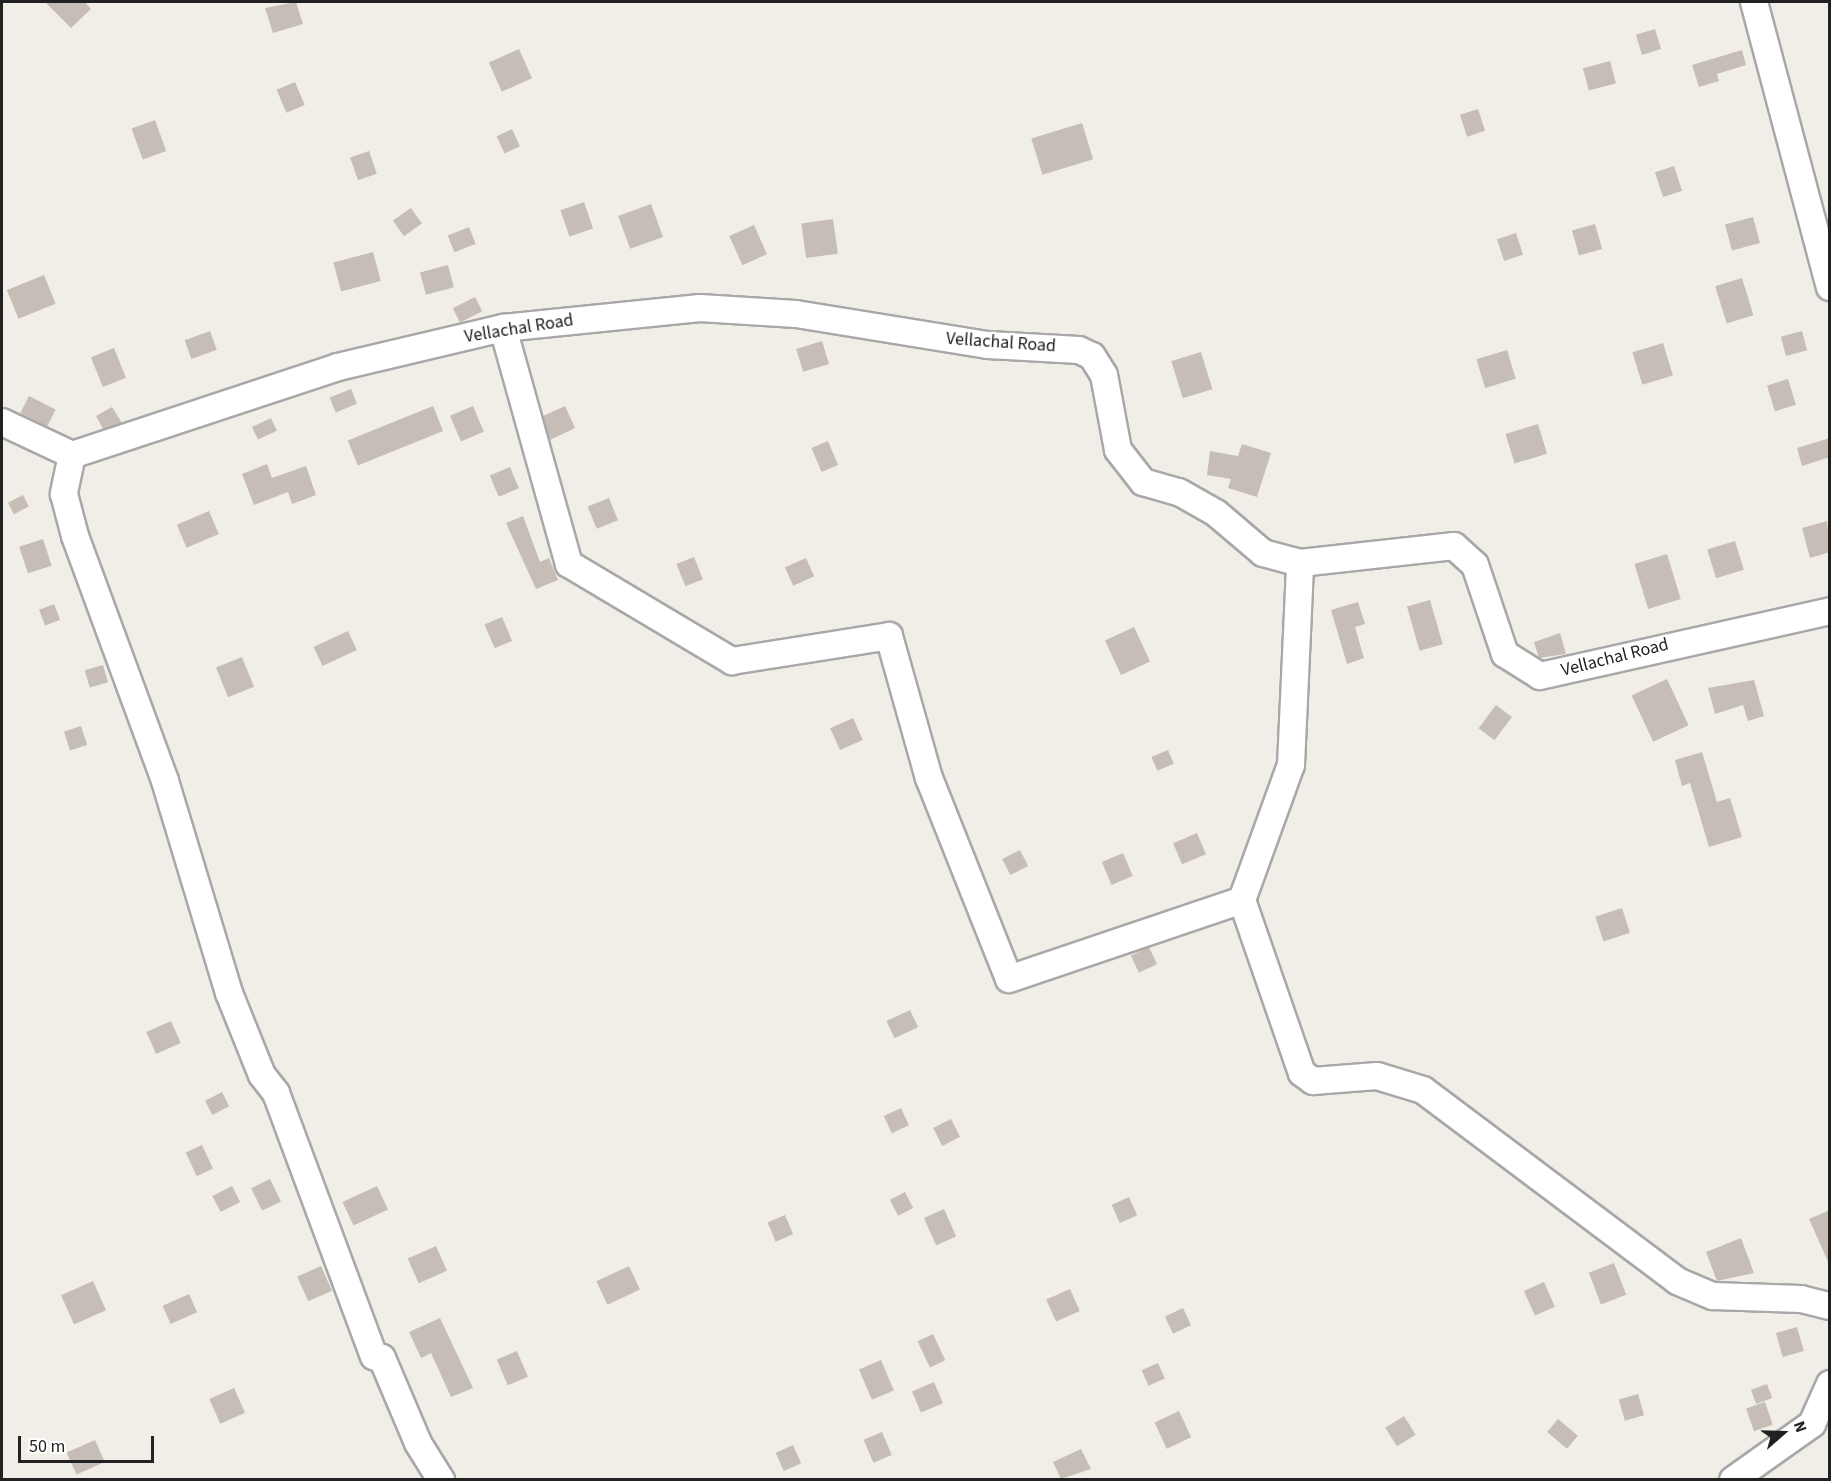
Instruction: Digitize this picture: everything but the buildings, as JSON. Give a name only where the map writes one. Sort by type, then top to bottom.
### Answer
[{"type":"street","points":[[1754,2],[1830,287]]},
{"type":"street","name":"Vellachal Road","points":[[72,455],[338,367],[503,328],[700,308],[796,314],[988,345],[1079,350],[1092,356],[1104,375],[1118,450],[1143,482],[1179,492],[1216,513],[1263,553],[1300,563],[1454,546],[1474,565],[1505,654],[1540,676],[1830,611]]},
{"type":"street","points":[[503,328],[569,564],[732,661],[889,636],[929,778],[1009,979],[1242,900]]},
{"type":"street","points":[[2,422],[72,455],[64,494],[75,536],[165,781],[229,993],[262,1075],[276,1093],[374,1356],[382,1358],[418,1443],[441,1479]]},
{"type":"street","points":[[1300,563],[1291,765],[1242,900],[1292,1051],[1308,1077],[1355,1074],[1423,1090],[1677,1281],[1713,1296],[1801,1299],[1830,1306]]},
{"type":"street","points":[[1733,1479],[1812,1424],[1830,1384]]}]
